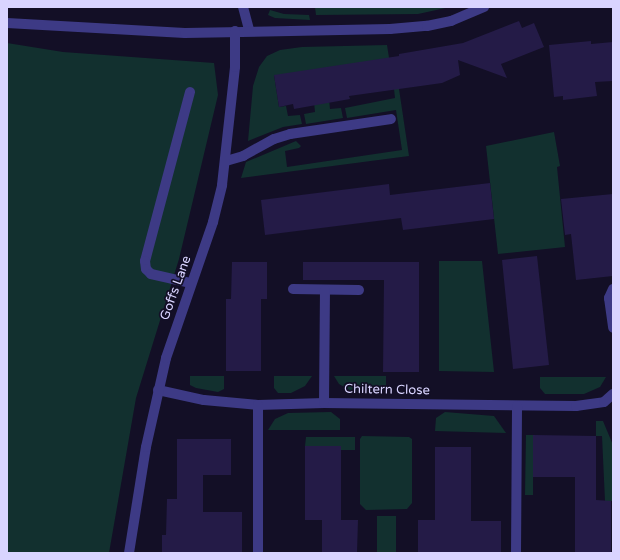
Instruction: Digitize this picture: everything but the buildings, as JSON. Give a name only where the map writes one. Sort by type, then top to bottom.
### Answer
[{"type":"street","points":[[244,7],[249,30]]},
{"type":"street","points":[[7,24],[185,33],[427,26],[451,21],[484,7]]},
{"type":"street","name":"Goffs Lane","points":[[128,553],[134,513],[158,390],[176,322],[213,222],[226,162],[235,31]]},
{"type":"street","points":[[190,92],[145,261],[146,269],[151,274],[191,283]]},
{"type":"street","points":[[226,162],[243,156],[274,139],[290,134],[391,118]]},
{"type":"street","points":[[293,289],[359,290]]},
{"type":"street","points":[[613,289],[609,298],[613,328]]},
{"type":"street","points":[[324,403],[325,290]]},
{"type":"street","name":"Chiltern Close","points":[[158,390],[204,400],[258,405],[324,403],[517,406],[592,405],[604,402],[613,394]]},
{"type":"street","points":[[258,405],[258,553]]},
{"type":"street","points":[[516,553],[517,406]]},
{"type":"green space","points":[[315,7],[450,7],[418,14],[316,15]]},
{"type":"green space","points":[[270,10],[284,14],[309,15],[310,20],[275,18],[268,15]]},
{"type":"green space","points":[[7,43],[63,52],[214,63],[218,95],[179,259],[136,398],[109,553],[7,553]]},
{"type":"green space","points":[[387,45],[394,89],[274,75],[279,107],[286,106],[288,116],[300,115],[302,124],[283,127],[248,141],[253,86],[259,67],[267,56],[280,50],[302,47]]},
{"type":"green space","points":[[394,89],[399,89],[409,156],[241,178],[246,162],[296,141],[301,146],[299,148],[285,151],[287,167],[402,150],[396,110],[347,118],[345,108],[395,98]]},
{"type":"green space","points":[[329,99],[330,109],[341,108],[343,118],[306,124],[304,114],[315,112],[314,102]]},
{"type":"green space","points":[[554,132],[560,166],[557,167],[565,247],[498,254],[486,146]]},
{"type":"green space","points":[[439,261],[482,261],[494,372],[439,371]]},
{"type":"green space","points":[[190,376],[224,376],[224,389],[218,392],[196,388],[190,385]]},
{"type":"green space","points":[[274,376],[312,376],[305,386],[291,393],[278,393],[274,388]]},
{"type":"green space","points":[[334,376],[386,376],[386,388],[381,393],[353,392],[339,384]]},
{"type":"green space","points":[[540,377],[606,377],[600,387],[584,394],[545,394],[540,388]]},
{"type":"green space","points":[[331,412],[340,419],[340,430],[268,430],[275,419],[288,413]]},
{"type":"green space","points":[[445,412],[494,416],[506,433],[435,431],[436,418]]},
{"type":"green space","points":[[596,421],[603,421],[613,445],[613,501],[605,501],[602,436],[596,436]]},
{"type":"green space","points":[[526,435],[533,435],[533,495],[525,495]]},
{"type":"green space","points":[[362,436],[409,437],[412,439],[412,503],[407,509],[366,510],[360,504],[360,439]]},
{"type":"green space","points":[[306,437],[355,437],[355,450],[341,450],[341,446],[305,446]]},
{"type":"green space","points":[[377,516],[396,516],[396,553],[377,553]]}]
